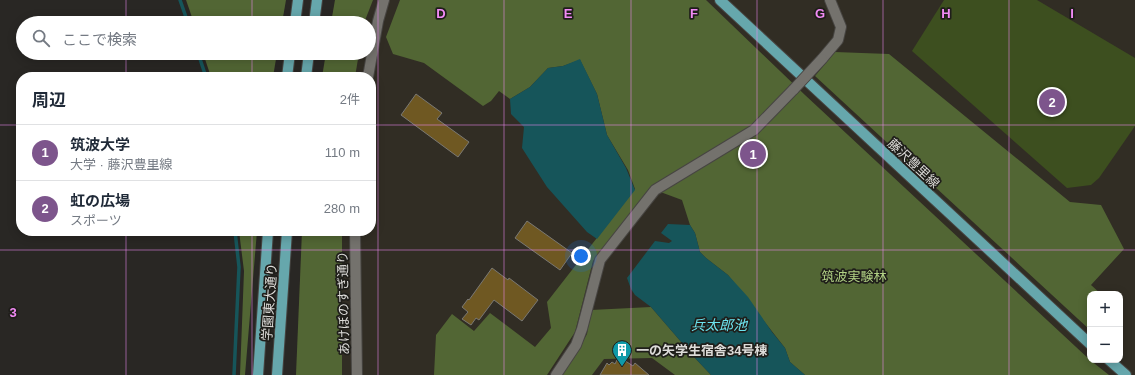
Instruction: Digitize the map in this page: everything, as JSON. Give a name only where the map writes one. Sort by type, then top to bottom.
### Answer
[{"type":"main road","points":[[296,16],[298,0]]},
{"type":"main road","points":[[315,16],[318,0]]},
{"type":"main road","name":"藤沢豊里線","points":[[720,0],[1087,341]]},
{"type":"main road","points":[[288,72],[289,60]]},
{"type":"main road","points":[[307,72],[308,60]]},
{"type":"main road","name":"学園東大通り","points":[[258,375],[268,236]]},
{"type":"main road","name":"学園東大通り","points":[[277,375],[287,236]]},
{"type":"main road","points":[[1112,363],[1126,375]]},
{"type":"street","points":[[376,32],[384,0]]},
{"type":"street","points":[[556,375],[578,340],[600,260],[655,190],[754,130],[822,59],[838,40],[841,27],[830,0]]},
{"type":"street","points":[[369,72],[371,60]]},
{"type":"street","name":"あけぼのすぎ通り","points":[[355,236],[357,375]]},
{"type":"shaded area","points":[[335,0],[1135,0],[1135,375],[296,375],[302,236],[376,236],[376,72],[323,72],[325,60],[376,60],[376,16],[332,16]]},
{"type":"green space","points":[[186,0],[286,0],[283,16],[192,16]]},
{"type":"green space","points":[[335,0],[373,0],[367,16],[332,16]]},
{"type":"green space","name":"筑波実験林","points":[[400,0],[706,0],[805,95],[1087,357],[1087,363],[1094,363],[1109,375],[805,375],[790,362],[785,348],[728,275],[700,252],[695,233],[690,225],[682,200],[655,190],[647,192],[593,261],[575,332],[547,375],[434,375],[436,335],[452,314],[474,331],[490,313],[535,347],[551,328],[547,302],[635,189],[628,170],[607,135],[597,94],[580,60],[563,66],[548,68],[530,87],[510,99],[499,91],[491,101],[483,106],[424,63],[393,54],[386,37]]},
{"type":"green space","points":[[944,0],[1037,0],[1135,58],[1135,126],[1099,178],[1091,185],[1067,188],[912,51]]},
{"type":"green space","points":[[835,52],[889,54],[1070,202],[1101,205],[1124,249],[1091,285],[1098,291],[1087,291],[1087,327],[815,76]]},
{"type":"green space","points":[[205,60],[276,60],[274,72],[209,72]]},
{"type":"green space","points":[[325,60],[358,60],[356,72],[323,72]]},
{"type":"green space","points":[[240,236],[257,236],[245,375],[240,375],[244,271]]},
{"type":"green space","points":[[302,236],[342,236],[342,375],[296,375]]},
{"type":"green space","points":[[651,307],[711,375],[675,375],[652,358],[604,359],[592,375],[561,375],[574,358],[587,334],[591,310]]},
{"type":"water","points":[[580,59],[597,94],[607,135],[626,168],[635,190],[597,239],[587,232],[547,187],[522,148],[524,127],[511,114],[510,99],[530,87],[548,68],[563,66]]},
{"type":"water","name":"兵太郎池","points":[[668,224],[690,225],[695,233],[700,252],[728,275],[748,297],[785,348],[790,362],[805,375],[711,375],[651,307],[635,295],[627,278],[655,241],[669,243],[672,241],[661,233]]},
{"type":"building","points":[[416,94],[442,113],[437,119],[469,142],[458,157],[401,115]]},
{"type":"building","points":[[527,221],[572,253],[560,270],[515,238]]},
{"type":"building","points":[[492,268],[508,280],[509,278],[538,300],[522,321],[494,300],[479,320],[476,318],[471,325],[462,319],[468,312],[462,307],[468,299],[469,300]]},
{"type":"building","name":"一の矢学生宿舎34号棟","points":[[617,360],[622,362],[624,360],[633,366],[635,363],[649,375],[600,375],[607,363],[609,365],[612,362],[615,364]]},
{"type":"waterway","points":[[180,0],[186,16]]},
{"type":"waterway","points":[[200,60],[204,72]]},
{"type":"waterway","points":[[234,375],[239,267],[236,236]]},
{"type":"place","name":"虹の広場","points":[[1052,102]]},
{"type":"place","name":"筑波大学","points":[[753,154]]},
{"type":"place","name":"一の矢学生宿舎34号棟","points":[[622,367]]}]
